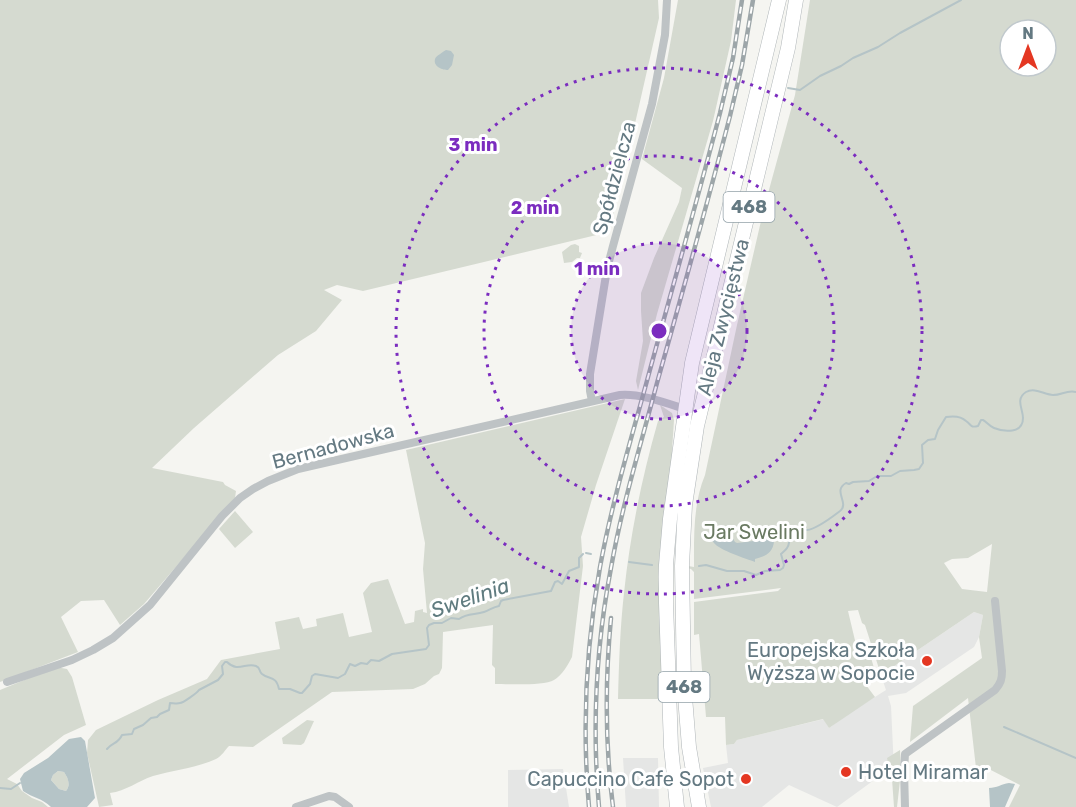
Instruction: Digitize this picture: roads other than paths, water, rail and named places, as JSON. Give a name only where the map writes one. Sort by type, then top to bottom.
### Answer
[{"type":"main road","name":"Aleja Zwycięstwa","points":[[677,807],[671,747],[666,603],[666,565],[670,519],[697,341],[779,0]]},
{"type":"main road","name":"Aleja Zwycięstwa","points":[[699,807],[686,723],[684,684],[682,566],[686,496],[700,414],[788,48],[796,0]]},
{"type":"street","name":"Spółdzielcza","points":[[592,401],[590,374],[608,269],[617,228],[652,104],[665,35],[667,0]]},
{"type":"street","name":"Bernadowska","points":[[7,682],[72,660],[112,638],[150,605],[222,516],[247,492],[298,469],[620,395],[628,394],[700,414]]},
{"type":"street","points":[[905,807],[905,754],[995,690],[1000,684],[1002,671],[995,601]]},
{"type":"street","points":[[296,807],[329,796],[349,807]]},
{"type":"waterway","points":[[788,88],[800,90],[820,76],[878,47],[961,0]]},
{"type":"waterway","name":"Swelinia","points":[[699,566],[706,565],[756,575],[765,571],[780,570],[784,565],[781,554],[786,550],[794,531],[815,527],[843,508],[841,490],[846,483],[869,481],[877,476],[891,476],[900,471],[919,469],[923,463],[922,445],[928,440],[935,439],[946,417],[962,418],[974,427],[983,420],[994,428],[1012,430],[1020,427],[1022,423],[1020,401],[1026,392],[1033,390],[1053,395],[1076,392]]},
{"type":"waterway","name":"Swelinia","points":[[586,553],[591,554]]},
{"type":"waterway","name":"Swelinia","points":[[107,749],[122,735],[132,734],[134,729],[169,710],[170,703],[182,703],[199,690],[218,680],[223,674],[222,666],[225,662],[235,667],[256,666],[262,674],[272,678],[279,689],[290,689],[302,693],[315,674],[338,678],[345,674],[350,664],[355,666],[361,663],[367,664],[371,660],[379,661],[392,654],[426,649],[429,645],[427,628],[429,625],[484,612],[499,606],[503,600],[551,591],[555,582],[562,584],[569,571],[579,567],[579,558],[583,554]]},
{"type":"waterway","name":"Swelinia","points":[[629,562],[652,565]]},
{"type":"waterway","points":[[1004,727],[1076,758]]},
{"type":"waterway","name":"Swelinia","points":[[0,788],[11,789],[20,783]]},
{"type":"railway","points":[[589,807],[586,747],[587,687],[591,627],[600,567],[622,471],[720,113],[733,58],[742,0]]},
{"type":"railway","points":[[599,807],[596,747],[597,687],[602,627],[615,544],[730,116],[742,65],[753,0]]},
{"type":"railway","points":[[611,618],[607,712],[608,760],[613,807]]},
{"type":"place","name":"Europejska Szkoła Wyższa w Sopocie","points":[[927,661]]},
{"type":"place","name":"Hotel Miramar","points":[[846,772]]},
{"type":"place","name":"Capuccino Cafe Sopot","points":[[746,779]]},
{"type":"park label","name":"Jar Swelini","points":[[754,532]]}]
